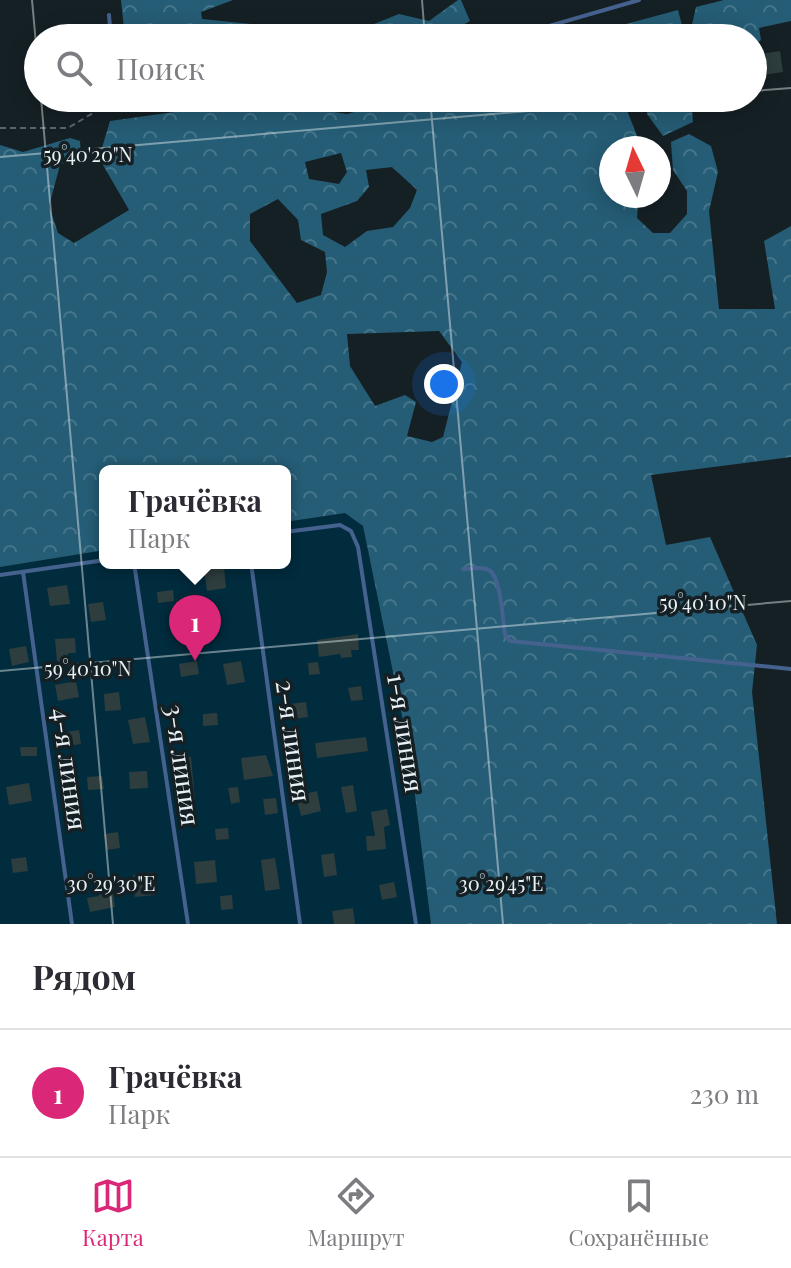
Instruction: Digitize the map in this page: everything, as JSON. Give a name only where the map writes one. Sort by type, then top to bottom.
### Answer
[{"type":"lane","points":[[556,24],[639,0]]},
{"type":"lane","points":[[109,15],[110,24]]},
{"type":"lane","name":"1-я линия","points":[[291,531],[340,525],[351,531],[358,547],[416,924]]},
{"type":"lane","points":[[0,575],[99,561]]},
{"type":"lane","points":[[463,569],[487,568],[493,573],[505,635],[510,641],[791,669]]},
{"type":"lane","name":"3-я линия","points":[[135,569],[188,924]]},
{"type":"lane","name":"2-я линия","points":[[252,569],[300,924]]},
{"type":"lane","name":"4-я линия","points":[[23,572],[72,924]]},
{"type":"path","points":[[0,128],[68,128],[94,112]]},
{"type":"shaded area","points":[[346,513],[363,526],[410,755],[431,924],[0,924],[0,567],[99,551],[99,569],[291,569],[291,521]]},
{"type":"green space","points":[[121,0],[233,0],[201,12],[202,19],[251,24],[124,24]]},
{"type":"green space","points":[[458,0],[461,0],[470,21],[465,24],[374,24],[399,14],[429,21]]},
{"type":"green space","points":[[724,0],[791,0],[791,21],[767,26],[692,24],[696,7]]},
{"type":"green space","points":[[678,10],[682,24],[626,24]]},
{"type":"green space","points":[[174,112],[628,112],[637,136],[599,136],[599,208],[638,208],[637,218],[653,233],[670,233],[687,214],[687,191],[673,170],[671,142],[689,134],[711,146],[718,172],[709,211],[719,309],[775,309],[764,241],[791,226],[791,457],[651,475],[666,545],[710,537],[757,645],[752,692],[777,924],[431,924],[410,755],[363,526],[345,513],[291,521],[291,465],[99,465],[99,551],[0,567],[0,145],[23,152],[70,138],[80,141],[81,155],[60,165],[49,206],[58,233],[74,243],[129,210],[99,158],[110,121]],"holes":[[[341,153],[347,172],[339,184],[309,179],[305,162]],[[392,167],[417,190],[410,208],[393,227],[367,231],[345,247],[323,235],[321,214],[357,201],[369,187],[366,170]],[[278,199],[298,220],[301,240],[325,252],[327,272],[321,295],[297,303],[250,241],[250,214]],[[439,331],[462,362],[443,437],[432,442],[407,436],[416,402],[405,395],[375,406],[350,366],[347,334]]]},
{"type":"green space","points":[[647,112],[692,112],[693,122],[663,136]]},
{"type":"building","points":[[780,51],[783,72],[767,74],[767,53]]},
{"type":"building","points":[[204,569],[224,569],[226,588],[207,591]]},
{"type":"building","points":[[67,585],[70,604],[50,606],[47,588]]},
{"type":"building","points":[[173,590],[174,601],[158,603],[157,592]]},
{"type":"building","points":[[103,602],[106,620],[91,622],[88,604]]},
{"type":"building","points":[[358,634],[359,650],[351,650],[352,657],[341,658],[340,654],[319,657],[317,640]]},
{"type":"building","points":[[75,638],[76,653],[68,653],[69,661],[57,662],[55,639]]},
{"type":"building","points":[[26,646],[29,662],[12,666],[9,649]]},
{"type":"building","points":[[197,661],[199,674],[181,677],[179,664]]},
{"type":"building","points":[[241,661],[245,682],[227,685],[223,664]]},
{"type":"building","points":[[318,662],[320,674],[309,675],[308,663]]},
{"type":"building","points":[[76,681],[79,697],[58,701],[55,685]]},
{"type":"building","points":[[361,686],[363,700],[351,701],[348,688]]},
{"type":"building","points":[[119,692],[121,710],[105,711],[104,694]]},
{"type":"building","points":[[306,702],[308,717],[293,719],[290,704]]},
{"type":"building","points":[[217,713],[218,725],[203,726],[203,714]]},
{"type":"building","points":[[145,717],[150,742],[133,744],[128,720]]},
{"type":"building","points":[[79,730],[81,744],[62,747],[60,733]]},
{"type":"building","points":[[366,737],[368,751],[317,758],[315,743]]},
{"type":"building","points":[[20,747],[37,747],[37,756],[21,756]]},
{"type":"building","points":[[266,755],[273,776],[244,780],[241,758]]},
{"type":"building","points":[[191,757],[195,799],[180,800],[176,758]]},
{"type":"building","points":[[147,771],[148,788],[130,789],[129,772]]},
{"type":"building","points":[[102,776],[104,789],[88,790],[87,777]]},
{"type":"building","points":[[29,783],[32,801],[9,805],[6,787]]},
{"type":"building","points":[[353,785],[357,811],[346,813],[341,787]]},
{"type":"building","points":[[238,787],[240,802],[231,804],[228,788]]},
{"type":"building","points":[[317,791],[321,811],[301,816],[296,796]]},
{"type":"building","points":[[276,798],[278,813],[265,815],[263,799]]},
{"type":"building","points":[[387,809],[390,825],[384,827],[386,849],[367,851],[366,836],[375,836],[371,812]]},
{"type":"building","points":[[228,828],[229,839],[216,840],[215,829]]},
{"type":"building","points":[[118,832],[120,848],[107,850],[104,834]]},
{"type":"building","points":[[334,853],[337,875],[324,877],[321,855]]},
{"type":"building","points":[[26,857],[28,871],[13,873],[11,859]]},
{"type":"building","points":[[275,858],[280,889],[265,891],[261,860]]},
{"type":"building","points":[[215,860],[217,882],[196,884],[194,862]]},
{"type":"building","points":[[153,872],[155,895],[135,897],[133,875]]},
{"type":"building","points":[[111,881],[115,907],[90,912],[87,898],[99,896],[97,884]]},
{"type":"building","points":[[394,882],[397,897],[382,900],[379,885]]},
{"type":"building","points":[[232,895],[233,909],[221,910],[220,896]]},
{"type":"building","points":[[353,908],[355,924],[334,924],[332,911]]},
{"type":"place","name":"Грачёвка","points":[[195,661]]}]
